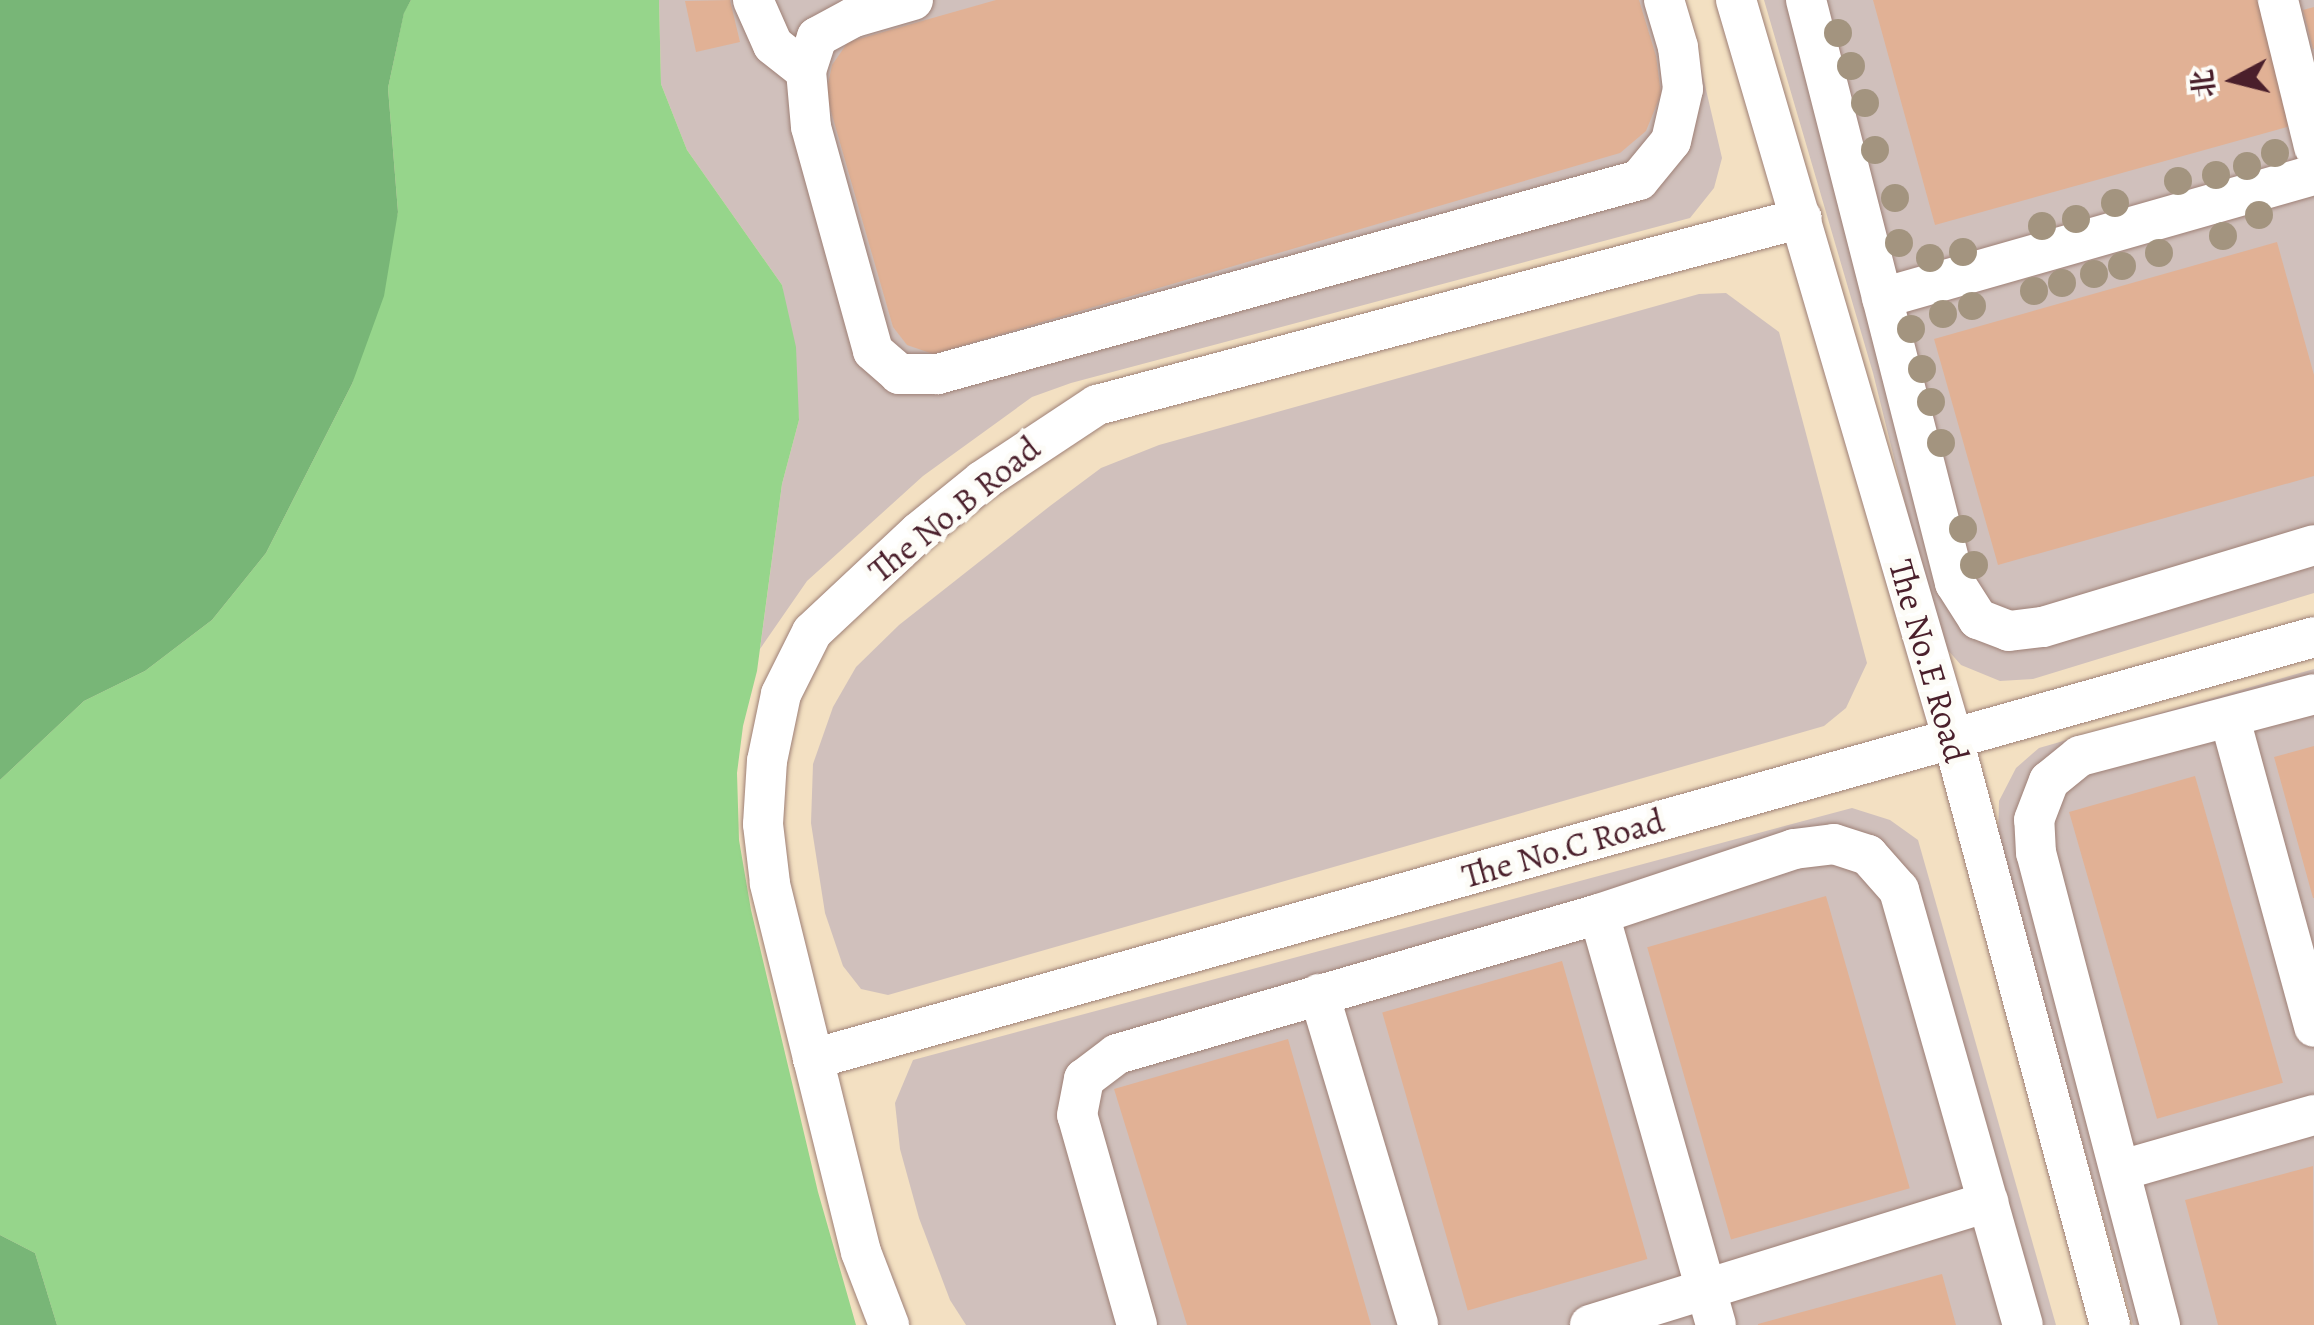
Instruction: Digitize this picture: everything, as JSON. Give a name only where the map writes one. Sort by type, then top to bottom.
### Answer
[{"type":"street","points":[[754,0],[773,45],[806,72]]},
{"type":"street","points":[[913,0],[854,17],[817,38],[806,72],[811,127],[874,351],[900,374],[938,374],[1639,180],[1671,141],[1684,89],[1678,48],[1664,0]]},
{"type":"street","name":"The No.E Road","points":[[1736,0],[1953,739],[2110,1325]]},
{"type":"street","points":[[1806,0],[1955,583],[1978,619],[2009,631],[2043,627],[2314,545]]},
{"type":"street","points":[[2278,0],[2314,147]]},
{"type":"street","points":[[1882,298],[2314,175]]},
{"type":"street","name":"The No.B Road","points":[[889,1325],[862,1252],[813,1059],[770,883],[763,824],[766,762],[781,694],[812,632],[919,532],[1040,439],[1097,405],[1802,218]]},
{"type":"street","name":"The No.C Road","points":[[813,1059],[2314,637]]},
{"type":"street","points":[[2160,1325],[2036,852],[2034,820],[2049,782],[2080,756],[2314,694]]},
{"type":"street","points":[[2230,719],[2314,1028]]},
{"type":"street","points":[[1138,1325],[1076,1115],[1084,1079],[1117,1054],[1599,914],[1794,849],[1834,844],[1868,855],[1899,890],[2022,1325]]},
{"type":"street","points":[[1599,914],[1712,1308]]},
{"type":"street","points":[[1319,994],[1418,1325]]},
{"type":"street","points":[[2122,1170],[2314,1115]]},
{"type":"street","points":[[1590,1325],[1712,1308],[1988,1202]]},
{"type":"shaded area","points":[[659,0],[1685,0],[1722,158],[1714,188],[1690,218],[1071,383],[1032,397],[923,476],[807,581],[760,649],[782,484],[799,420],[782,285],[687,150],[661,84]]},
{"type":"shaded area","points":[[1764,0],[2314,0],[2314,593],[2033,679],[2000,681],[1961,665],[1939,640],[1873,373]]},
{"type":"shaded area","points":[[1726,293],[1779,332],[1867,663],[1846,708],[1824,726],[888,995],[861,989],[843,966],[825,913],[811,823],[813,764],[833,707],[856,667],[899,625],[1101,468],[1159,445],[1699,294]]},
{"type":"shaded area","points":[[2314,669],[2314,1325],[2133,1325],[1998,838],[1999,801],[2016,768],[2039,748]]},
{"type":"shaded area","points":[[1852,808],[1890,820],[1918,840],[2056,1325],[966,1325],[950,1300],[919,1218],[900,1149],[895,1103],[913,1060]]},
{"type":"green space","points":[[0,0],[411,0],[404,13],[388,88],[398,212],[384,296],[352,384],[266,553],[212,620],[145,671],[84,701],[0,780]]},
{"type":"green space","points":[[411,0],[659,0],[661,84],[687,150],[782,285],[796,347],[799,420],[782,484],[757,671],[743,726],[737,773],[739,840],[751,910],[818,1192],[856,1325],[57,1325],[35,1253],[0,1235],[0,780],[84,701],[145,671],[212,620],[266,553],[352,384],[398,212],[388,88],[404,12]]},
{"type":"green space","points":[[0,1235],[35,1253],[57,1325],[0,1325]]},
{"type":"building","points":[[730,0],[740,42],[696,52],[685,1]]},
{"type":"building","points":[[996,0],[1639,0],[1656,56],[1661,94],[1646,131],[1620,153],[933,354],[907,345],[893,327],[826,94],[832,65],[848,42]]},
{"type":"building","points":[[1873,0],[2259,0],[2294,125],[1935,225]]},
{"type":"building","points":[[2314,7],[2314,49],[2313,49],[2303,10]]},
{"type":"building","points":[[2277,242],[2314,375],[2314,476],[1998,565],[1934,339]]},
{"type":"building","points":[[2314,746],[2314,898],[2313,898],[2274,757]]},
{"type":"building","points":[[2195,776],[2283,1083],[2157,1119],[2069,812]]},
{"type":"building","points":[[1826,896],[1910,1188],[1731,1239],[1647,947]]},
{"type":"building","points":[[1562,961],[1647,1259],[1468,1311],[1382,1013]]},
{"type":"building","points":[[1288,1039],[1371,1325],[1187,1325],[1114,1089]]},
{"type":"building","points":[[2313,1166],[2314,1325],[2218,1325],[2185,1200]]},
{"type":"building","points":[[1942,1274],[1956,1325],[1758,1325],[1758,1324]]}]
